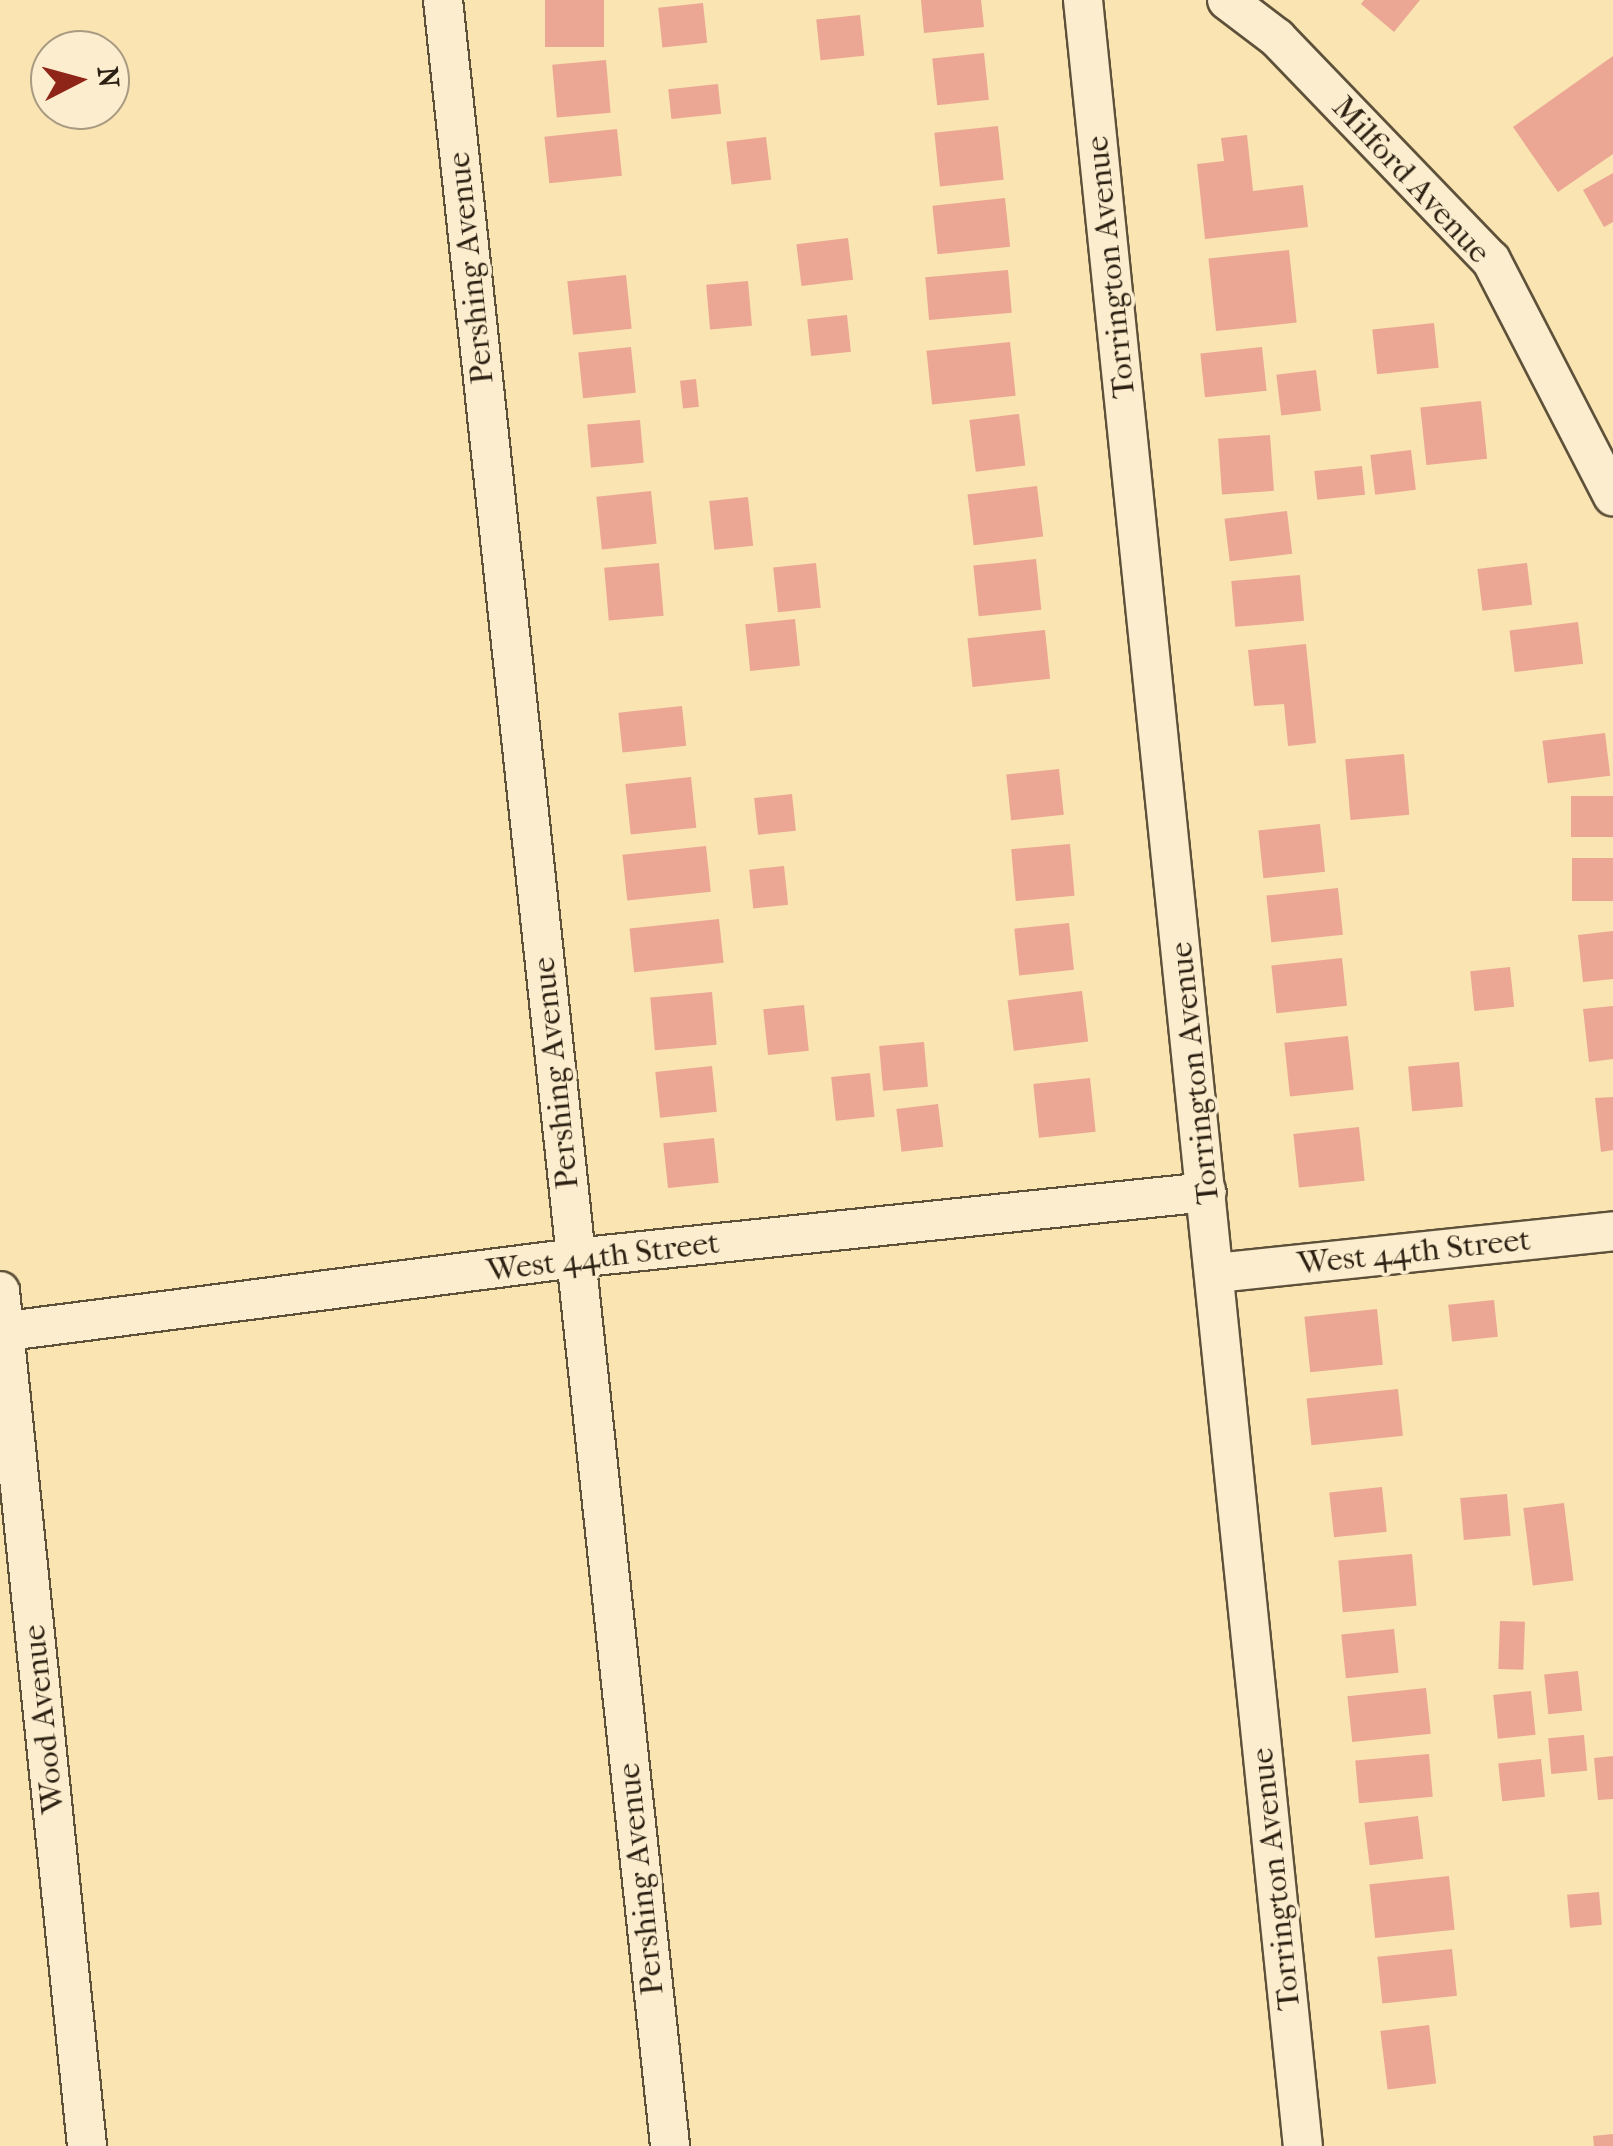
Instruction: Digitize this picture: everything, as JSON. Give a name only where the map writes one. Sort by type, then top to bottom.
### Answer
[{"type":"street","name":"Pershing Avenue","points":[[443,0],[670,2146]]},
{"type":"street","name":"Torrington Avenue","points":[[1084,0],[1303,2146]]},
{"type":"street","name":"Milford Avenue","points":[[1226,0],[1277,38],[1491,260],[1613,496]]},
{"type":"street","name":"West 44th Street","points":[[3,1332],[575,1258],[1208,1192]]},
{"type":"street","name":"West 44th Street","points":[[1216,1273],[1613,1231]]},
{"type":"street","name":"Wood Avenue","points":[[0,1291],[87,2146]]},
{"type":"building","points":[[545,0],[604,0],[604,47],[545,47]]},
{"type":"building","points":[[921,0],[981,0],[984,27],[924,33]]},
{"type":"building","points":[[1364,0],[1420,0],[1394,32],[1361,4]]},
{"type":"building","points":[[703,3],[707,43],[662,47],[658,8]]},
{"type":"building","points":[[860,15],[864,56],[821,60],[816,20]]},
{"type":"building","points":[[984,53],[989,100],[937,105],[932,58]]},
{"type":"building","points":[[1613,56],[1613,154],[1558,192],[1513,127]]},
{"type":"building","points":[[606,60],[611,113],[557,118],[552,65]]},
{"type":"building","points":[[718,84],[721,114],[671,119],[668,89]]},
{"type":"building","points":[[998,126],[1004,180],[940,186],[934,133]]},
{"type":"building","points":[[617,129],[622,176],[549,183],[544,137]]},
{"type":"building","points":[[1247,135],[1253,191],[1303,185],[1308,227],[1205,239],[1197,164],[1224,161],[1221,138]]},
{"type":"building","points":[[766,137],[771,180],[732,185],[726,142]]},
{"type":"building","points":[[1613,173],[1613,222],[1604,227],[1583,190]]},
{"type":"building","points":[[1005,198],[1010,247],[938,254],[932,206]]},
{"type":"building","points":[[848,238],[853,280],[802,286],[796,244]]},
{"type":"building","points":[[1289,250],[1297,323],[1216,331],[1208,258]]},
{"type":"building","points":[[1008,270],[1012,313],[929,320],[925,277]]},
{"type":"building","points":[[626,275],[632,329],[573,335],[567,281]]},
{"type":"building","points":[[748,281],[752,326],[710,329],[706,285]]},
{"type":"building","points":[[847,315],[851,352],[811,356],[807,319]]},
{"type":"building","points":[[1434,323],[1439,368],[1377,374],[1372,329]]},
{"type":"building","points":[[1010,342],[1016,396],[932,404],[926,351]]},
{"type":"building","points":[[631,347],[636,393],[583,398],[578,353]]},
{"type":"building","points":[[1262,347],[1267,391],[1205,397],[1200,353]]},
{"type":"building","points":[[1316,370],[1321,411],[1281,416],[1276,375]]},
{"type":"building","points":[[696,379],[699,407],[683,409],[680,381]]},
{"type":"building","points":[[1481,401],[1487,459],[1426,465],[1420,407]]},
{"type":"building","points":[[1019,414],[1025,466],[976,472],[969,420]]},
{"type":"building","points":[[640,420],[644,463],[591,467],[587,425]]},
{"type":"building","points":[[1270,435],[1274,491],[1222,494],[1218,439]]},
{"type":"building","points":[[1411,450],[1416,490],[1375,495],[1370,455]]},
{"type":"building","points":[[1362,466],[1365,495],[1317,500],[1314,471]]},
{"type":"building","points":[[1037,486],[1043,537],[974,545],[968,495]]},
{"type":"building","points":[[651,491],[657,544],[602,549],[596,497]]},
{"type":"building","points":[[748,497],[753,546],[714,550],[709,501]]},
{"type":"building","points":[[1287,511],[1292,554],[1230,561],[1224,519]]},
{"type":"building","points":[[1036,559],[1041,610],[979,616],[973,566]]},
{"type":"building","points":[[659,563],[664,616],[609,621],[604,568]]},
{"type":"building","points":[[816,563],[821,608],[778,612],[773,567]]},
{"type":"building","points":[[1527,563],[1532,605],[1482,611],[1477,569]]},
{"type":"building","points":[[1300,575],[1304,621],[1235,627],[1231,581]]},
{"type":"building","points":[[795,619],[800,666],[750,671],[745,624]]},
{"type":"building","points":[[1578,622],[1583,664],[1515,672],[1510,630]]},
{"type":"building","points":[[1045,630],[1050,679],[973,687],[967,638]]},
{"type":"building","points":[[1306,644],[1316,743],[1288,746],[1284,704],[1254,706],[1248,650]]},
{"type":"building","points":[[682,706],[686,746],[623,752],[618,713]]},
{"type":"building","points":[[1605,733],[1610,776],[1548,783],[1542,741]]},
{"type":"building","points":[[1404,754],[1409,815],[1351,820],[1345,759]]},
{"type":"building","points":[[1059,769],[1064,815],[1011,820],[1006,775]]},
{"type":"building","points":[[691,777],[696,828],[631,835],[625,784]]},
{"type":"building","points":[[792,794],[796,831],[758,835],[754,798]]},
{"type":"building","points":[[1571,796],[1613,796],[1613,837],[1571,837]]},
{"type":"building","points":[[1320,824],[1325,872],[1263,878],[1258,830]]},
{"type":"building","points":[[1070,844],[1075,896],[1016,901],[1011,849]]},
{"type":"building","points":[[706,846],[711,892],[627,901],[622,855]]},
{"type":"building","points":[[1572,858],[1613,858],[1613,901],[1572,901]]},
{"type":"building","points":[[784,866],[788,905],[753,908],[749,870]]},
{"type":"building","points":[[1338,888],[1343,935],[1271,942],[1266,896]]},
{"type":"building","points":[[719,919],[724,963],[634,972],[629,928]]},
{"type":"building","points":[[1069,923],[1074,970],[1019,975],[1014,929]]},
{"type":"building","points":[[1613,931],[1613,979],[1583,982],[1578,935]]},
{"type":"building","points":[[1342,958],[1347,1006],[1276,1013],[1271,965]]},
{"type":"building","points":[[1510,967],[1514,1007],[1474,1011],[1470,971]]},
{"type":"building","points":[[1082,991],[1088,1042],[1014,1051],[1008,1000]]},
{"type":"building","points":[[712,992],[717,1045],[655,1050],[650,997]]},
{"type":"building","points":[[804,1005],[809,1051],[768,1055],[763,1009]]},
{"type":"building","points":[[1613,1006],[1613,1059],[1589,1062],[1583,1009]]},
{"type":"building","points":[[1348,1036],[1354,1090],[1290,1096],[1284,1043]]},
{"type":"building","points":[[924,1042],[928,1087],[883,1091],[879,1046]]},
{"type":"building","points":[[1459,1062],[1463,1107],[1412,1111],[1408,1066]]},
{"type":"building","points":[[712,1066],[717,1112],[660,1118],[655,1072]]},
{"type":"building","points":[[870,1073],[875,1117],[836,1121],[831,1077]]},
{"type":"building","points":[[1090,1078],[1096,1132],[1039,1138],[1033,1084]]},
{"type":"building","points":[[1613,1097],[1613,1150],[1601,1152],[1595,1098]]},
{"type":"building","points":[[938,1104],[943,1147],[902,1152],[896,1109]]},
{"type":"building","points":[[1359,1127],[1365,1181],[1299,1188],[1293,1134]]},
{"type":"building","points":[[714,1138],[719,1183],[668,1188],[663,1143]]},
{"type":"building","points":[[1494,1300],[1498,1337],[1452,1342],[1448,1305]]},
{"type":"building","points":[[1377,1309],[1383,1365],[1310,1372],[1304,1317]]},
{"type":"building","points":[[1398,1389],[1403,1436],[1311,1445],[1307,1399]]},
{"type":"building","points":[[1382,1487],[1387,1532],[1334,1537],[1329,1493]]},
{"type":"building","points":[[1507,1494],[1511,1536],[1464,1540],[1460,1498]]},
{"type":"building","points":[[1564,1503],[1574,1580],[1533,1585],[1523,1508]]},
{"type":"building","points":[[1412,1554],[1417,1606],[1343,1612],[1338,1560]]},
{"type":"building","points":[[1500,1621],[1525,1622],[1523,1670],[1498,1669]]},
{"type":"building","points":[[1394,1629],[1399,1673],[1346,1678],[1341,1635]]},
{"type":"building","points":[[1578,1671],[1582,1711],[1548,1714],[1544,1675]]},
{"type":"building","points":[[1426,1688],[1431,1734],[1352,1742],[1347,1696]]},
{"type":"building","points":[[1531,1691],[1536,1735],[1498,1739],[1493,1695]]},
{"type":"building","points":[[1584,1735],[1587,1771],[1551,1774],[1548,1738]]},
{"type":"building","points":[[1429,1754],[1433,1797],[1359,1803],[1355,1760]]},
{"type":"building","points":[[1613,1756],[1613,1799],[1598,1800],[1594,1758]]},
{"type":"building","points":[[1541,1759],[1545,1797],[1502,1801],[1498,1763]]},
{"type":"building","points":[[1418,1816],[1423,1859],[1370,1865],[1364,1823]]},
{"type":"building","points":[[1449,1876],[1455,1930],[1375,1938],[1369,1884]]},
{"type":"building","points":[[1599,1892],[1602,1925],[1570,1928],[1567,1895]]},
{"type":"building","points":[[1452,1949],[1457,1996],[1382,2004],[1377,1957]]},
{"type":"building","points":[[1429,2025],[1436,2084],[1388,2090],[1380,2031]]},
{"type":"building","points":[[1613,2134],[1613,2146],[1594,2146],[1593,2136]]}]
